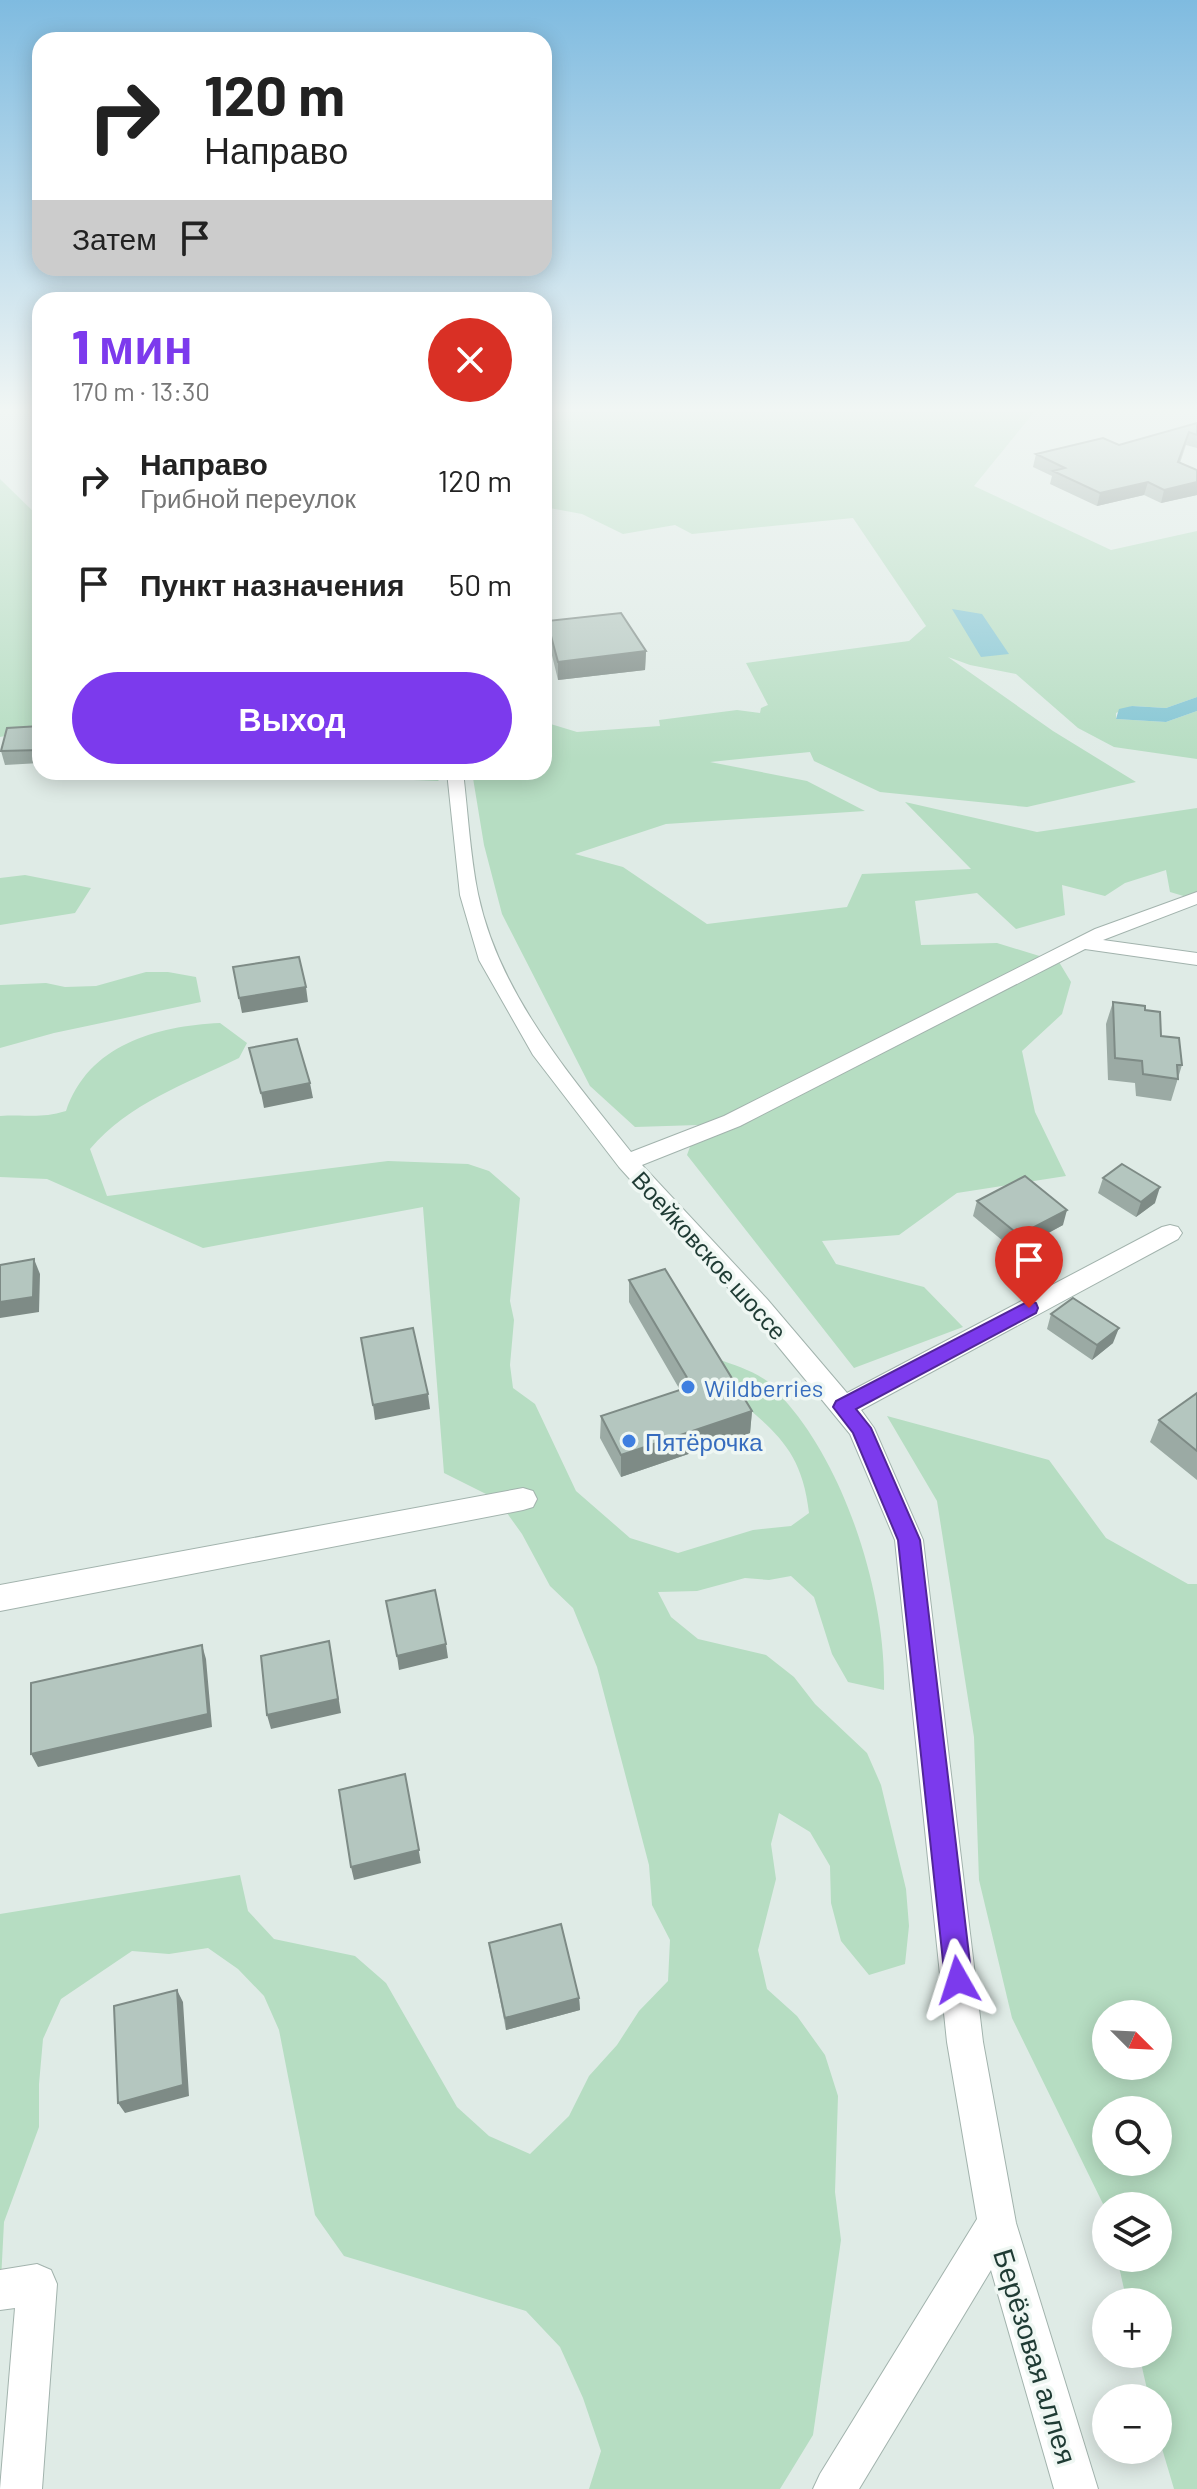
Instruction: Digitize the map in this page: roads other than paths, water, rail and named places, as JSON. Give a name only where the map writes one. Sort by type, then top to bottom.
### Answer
[{"type":"street","name":"Воейковское шоссе","points":[[456,780],[469,895],[489,960],[544,1055],[627,1162],[758,1305],[861,1428],[909,1540],[965,2042],[997,2223]]},
{"type":"street","points":[[627,1162],[732,1121],[1082,943],[1197,898]]},
{"type":"street","points":[[1082,943],[1197,959]]},
{"type":"street","points":[[843,1407],[1170,1233]]},
{"type":"street","points":[[0,1598],[523,1499]]},
{"type":"street","points":[[835,2489],[997,2223]]},
{"type":"street","name":"Берёзовая аллея","points":[[997,2223],[1076,2489]]},
{"type":"street","points":[[0,2290],[37,2284],[20,2489]]},
{"type":"water","points":[[952,609],[982,614],[1009,654],[981,657]]},
{"type":"water","points":[[1197,697],[1197,711],[1166,722],[1116,719],[1119,709],[1132,706],[1166,708]]},
{"type":"place","name":"Wildberries","points":[[688,1387]]},
{"type":"place","name":"Пятёрочка","points":[[629,1441]]}]
